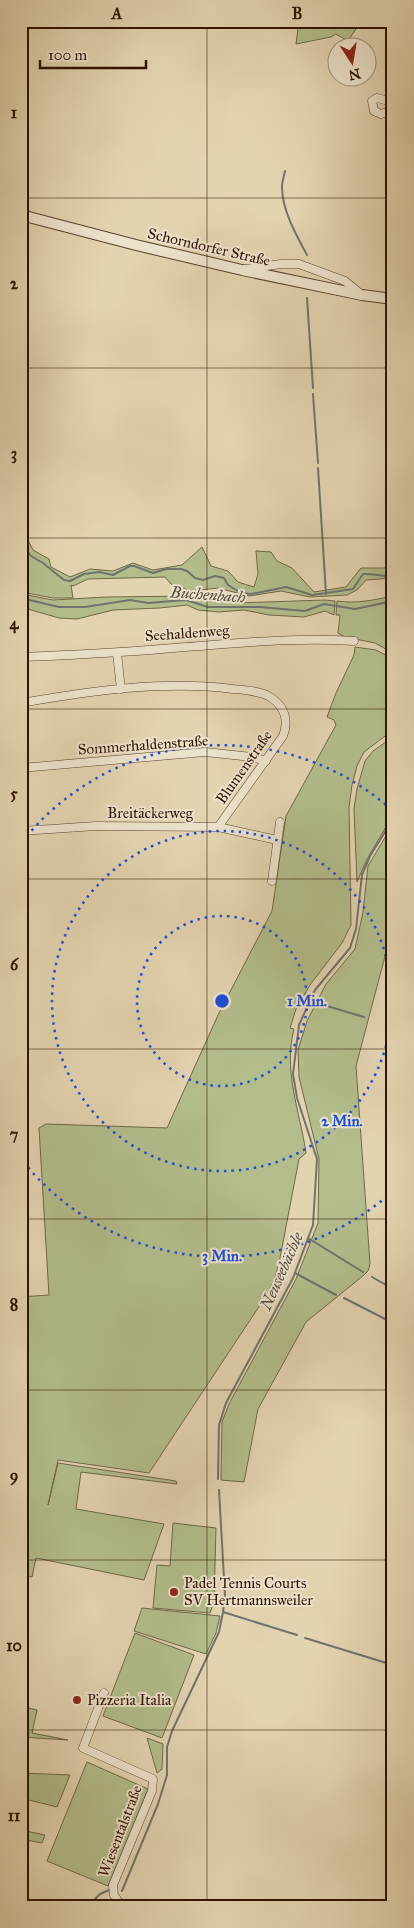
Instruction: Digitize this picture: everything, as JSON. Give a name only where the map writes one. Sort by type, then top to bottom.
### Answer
[{"type":"street","points":[[393,102],[377,98],[372,101],[374,111],[381,114],[393,110]]},
{"type":"street","name":"Schorndorfer Straße","points":[[21,215],[242,270],[362,295],[393,299]]},
{"type":"street","points":[[242,270],[281,264],[299,264],[345,282],[362,295]]},
{"type":"street","name":"Seehaldenweg","points":[[21,657],[117,653],[252,642],[354,641]]},
{"type":"street","points":[[117,653],[121,689]]},
{"type":"street","name":"Blumenstraße","points":[[21,703],[121,689],[208,686],[244,690],[269,696],[276,701],[285,714],[286,728],[283,736],[218,827]]},
{"type":"street","name":"Sommerhaldenstraße","points":[[21,768],[205,752],[252,757],[266,761]]},
{"type":"street","points":[[272,881],[280,822]]},
{"type":"street","name":"Breitäckerweg","points":[[21,831],[96,826],[218,827],[277,840]]},
{"type":"street","name":"Wiesentalstraße","points":[[104,1693],[83,1748],[153,1779],[152,1791],[113,1885],[114,1895],[122,1907]]},
{"type":"green space","points":[[299,21],[361,21],[350,38],[343,38],[336,34],[331,37],[296,44]]},
{"type":"green space","points":[[21,536],[27,538],[33,550],[49,559],[51,567],[70,577],[90,569],[113,571],[133,563],[153,570],[182,565],[202,547],[211,566],[228,571],[238,582],[254,587],[258,574],[256,551],[271,552],[277,561],[292,568],[314,592],[346,587],[361,568],[393,568],[393,578],[366,580],[357,590],[347,595],[310,597],[281,591],[249,596],[218,588],[191,591],[171,584],[165,577],[88,579],[73,586],[71,585],[73,598],[53,598],[21,592],[21,563],[25,558],[21,554]]},
{"type":"green space","points":[[21,594],[53,600],[191,596],[209,601],[236,603],[335,601],[334,615],[325,611],[304,617],[269,615],[244,610],[219,612],[198,610],[187,605],[113,610],[77,619],[59,618],[21,607]]},
{"type":"green space","points":[[393,596],[393,653],[375,643],[345,637],[338,633],[340,615],[336,615],[337,601],[358,602]]},
{"type":"green space","points":[[355,647],[376,650],[393,659],[393,730],[364,752],[357,766],[352,785],[349,807],[351,925],[342,943],[310,985],[296,1009],[290,1028],[294,1029],[290,1060],[291,1076],[306,1153],[299,1159],[274,1281],[149,1473],[58,1460],[48,1505],[58,1463],[176,1481],[177,1484],[81,1472],[76,1509],[164,1524],[144,1580],[36,1558],[32,1577],[21,1574],[21,1297],[49,1295],[39,1128],[46,1124],[167,1128],[219,1013],[272,911],[286,816],[336,725],[334,720],[327,717],[354,655]]},
{"type":"green space","points":[[393,737],[393,815],[367,859],[357,882],[354,809],[357,789],[365,761],[373,751]]},
{"type":"green space","points":[[393,824],[393,926],[356,1066],[370,1264],[368,1271],[364,1275],[306,1322],[258,1409],[244,1482],[221,1480],[222,1422],[229,1404],[296,1279],[318,1223],[319,1159],[299,1077],[298,1050],[307,1021],[326,984],[355,949],[363,912],[368,866]]},
{"type":"green space","points":[[173,1523],[216,1528],[214,1602],[210,1613],[153,1608],[157,1565],[170,1566]]},
{"type":"green space","points":[[142,1608],[220,1616],[216,1633],[206,1654],[134,1631]]},
{"type":"green space","points":[[135,1633],[194,1655],[162,1738],[103,1716]]},
{"type":"green space","points":[[21,1706],[37,1710],[32,1733],[68,1740],[21,1737]]},
{"type":"green space","points":[[147,1738],[163,1744],[162,1769],[157,1773]]},
{"type":"green space","points":[[87,1762],[148,1789],[108,1886],[47,1861]]},
{"type":"green space","points":[[21,1773],[70,1775],[57,1807],[21,1798]]},
{"type":"green space","points":[[21,1830],[45,1835],[42,1843],[21,1839]]},
{"type":"waterway","points":[[285,171],[282,187],[284,205],[290,222],[307,255]]},
{"type":"waterway","points":[[307,298],[313,388]]},
{"type":"waterway","points":[[313,394],[318,463]]},
{"type":"waterway","points":[[318,468],[326,594]]},
{"type":"waterway","points":[[21,542],[31,556],[64,580],[70,581],[84,574],[99,572],[113,575],[130,566],[134,566],[153,573],[166,569],[181,569],[187,571],[195,578],[203,580],[215,576],[224,578],[228,585],[241,593],[251,594],[286,587],[312,595],[353,589],[363,574],[393,576]]},
{"type":"waterway","name":"Buchenbach","points":[[21,598],[59,607],[85,607],[130,600],[148,603],[186,600],[208,607],[260,607],[305,611],[324,604],[355,609],[393,601]]},
{"type":"waterway","name":"Neuseebächle","points":[[218,1479],[219,1425],[226,1403],[293,1278],[313,1225],[317,1159],[297,1098],[293,1074],[299,1025],[315,990],[350,948],[356,929],[362,875],[370,856],[393,819]]},
{"type":"waterway","points":[[310,1001],[364,1017]]},
{"type":"waterway","points":[[308,1238],[363,1272]]},
{"type":"waterway","points":[[295,1273],[336,1295]]},
{"type":"waterway","points":[[372,1277],[393,1289]]},
{"type":"waterway","points":[[344,1298],[393,1323]]},
{"type":"waterway","points":[[122,1891],[158,1804],[167,1775],[167,1747],[172,1731],[219,1632],[225,1596],[219,1490]]},
{"type":"waterway","points":[[223,1612],[297,1635]]},
{"type":"waterway","points":[[305,1638],[393,1665]]},
{"type":"waterway","points":[[87,1907],[100,1894],[109,1890]]},
{"type":"place","name":"Padel Tennis Courts SV Hertmannsweiler","points":[[174,1592]]},
{"type":"place","name":"Pizzeria Italia","points":[[77,1700]]}]
